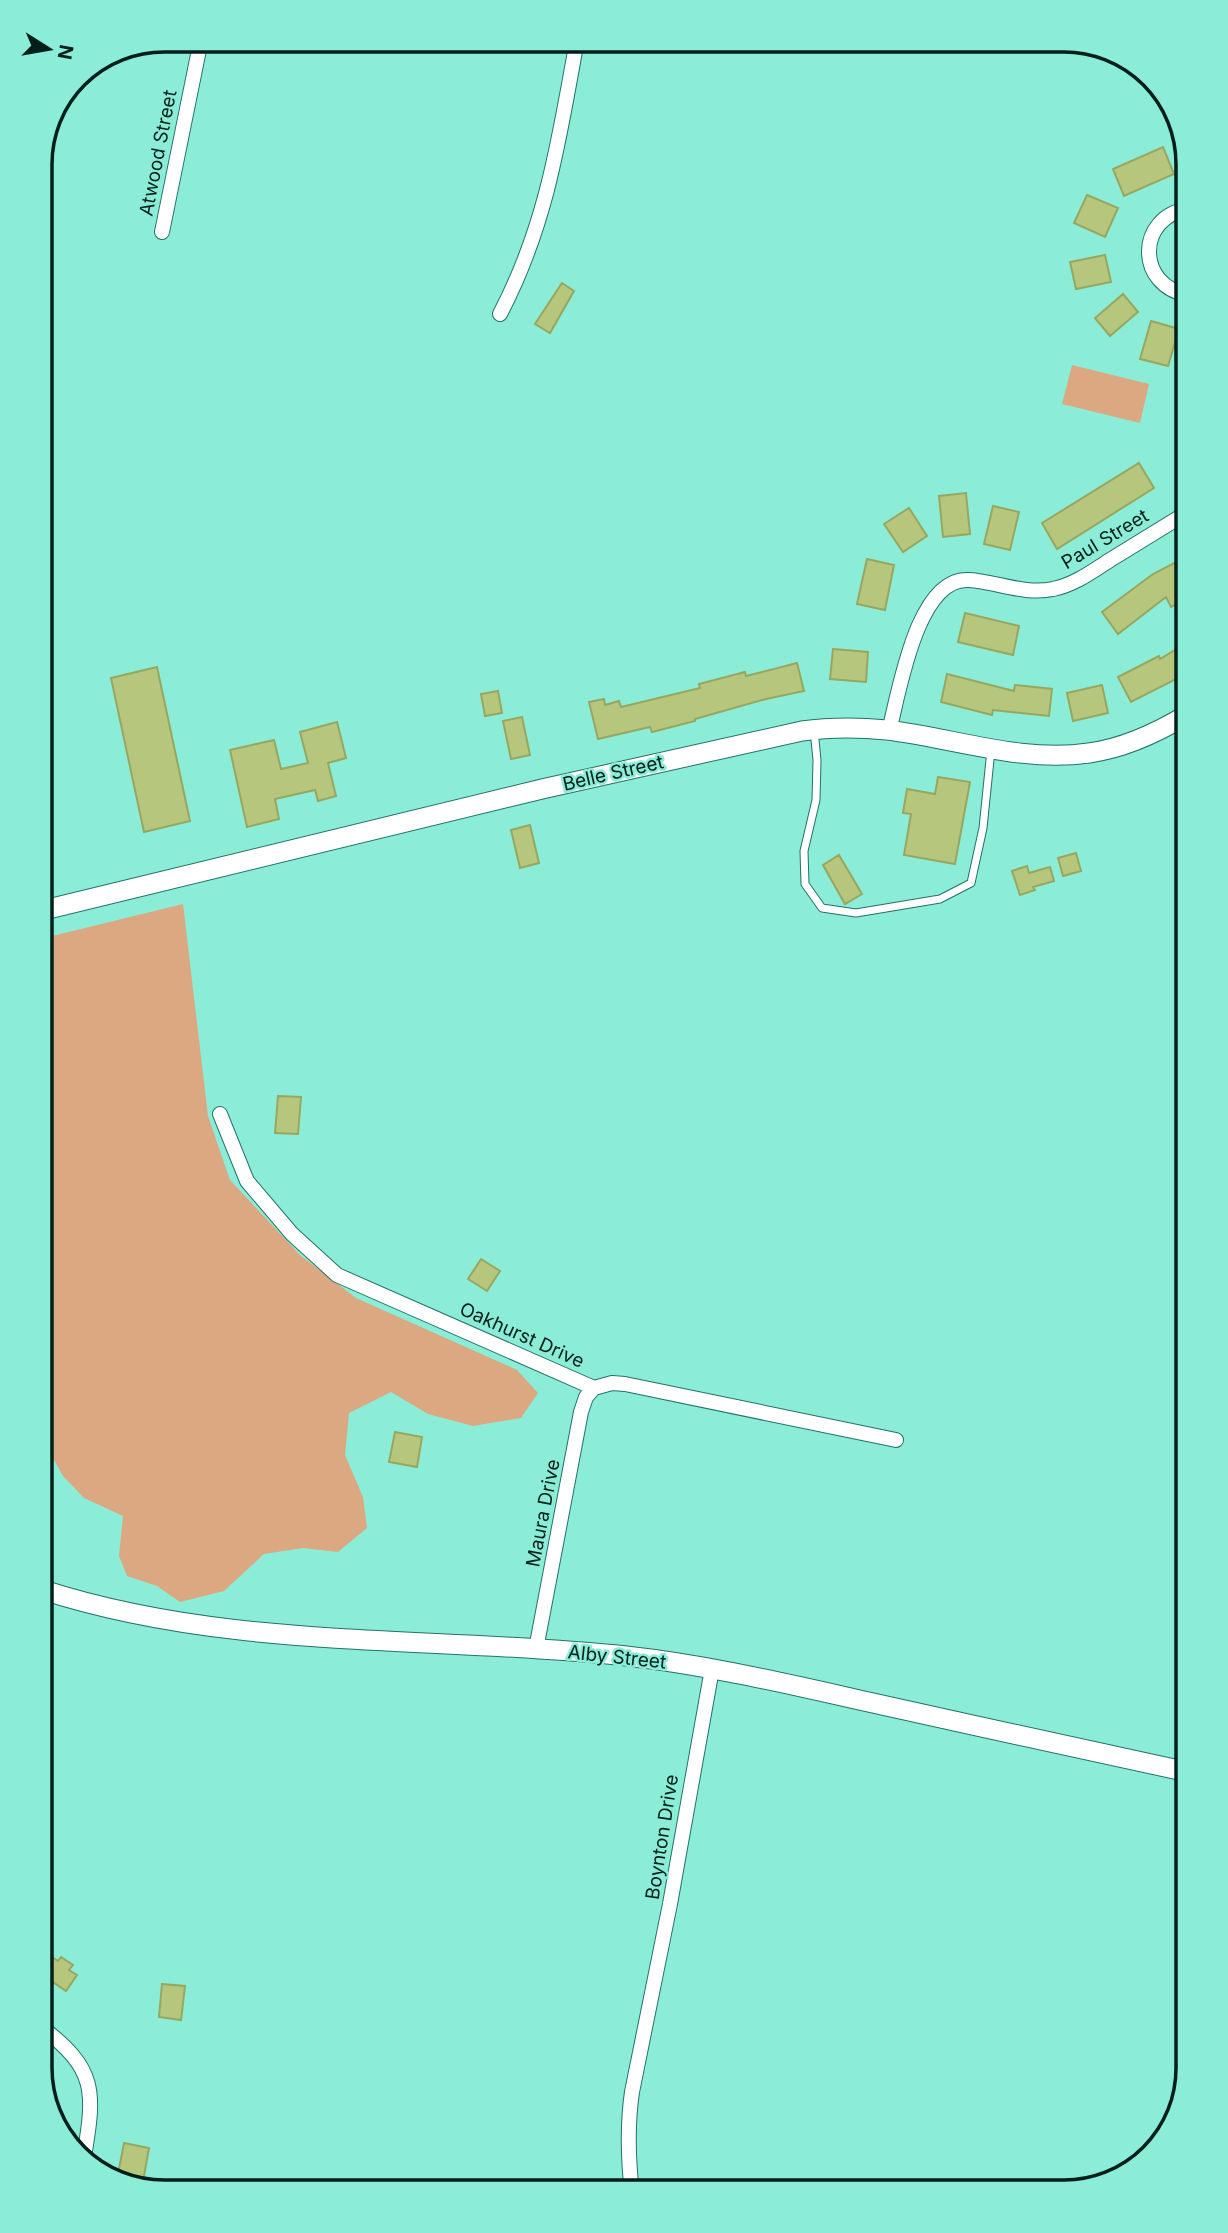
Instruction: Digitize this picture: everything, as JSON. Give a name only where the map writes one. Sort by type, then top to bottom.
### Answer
[{"type":"street","name":"Atwood Street","points":[[162,232],[199,52]]},
{"type":"street","points":[[500,314],[543,209],[555,164],[575,52]]},
{"type":"street","points":[[1176,213],[1160,222],[1152,234],[1149,248],[1149,263],[1155,276],[1176,292]]},
{"type":"street","name":"Paul Street","points":[[888,731],[920,622],[932,600],[945,587],[965,579],[1016,588],[1054,589],[1082,577],[1176,519]]},
{"type":"street","name":"Belle Street","points":[[53,908],[530,792],[814,729],[844,727],[888,731],[991,749],[1062,755],[1088,754],[1137,741],[1176,720]]},
{"type":"street","name":"Oakhurst Drive","points":[[220,1114],[247,1181],[292,1234],[337,1275],[594,1388],[612,1383],[625,1384],[896,1440]]},
{"type":"street","name":"Maura Drive","points":[[536,1649],[582,1412],[586,1397],[594,1388]]},
{"type":"street","name":"Alby Street","points":[[52,1592],[129,1614],[229,1630],[312,1638],[536,1649],[624,1656],[712,1668],[1176,1769]]},
{"type":"street","name":"Boynton Drive","points":[[631,2180],[628,2123],[632,2092],[712,1668]]},
{"type":"street","points":[[52,2036],[69,2050],[86,2075],[91,2100],[85,2148]]},
{"type":"lane","points":[[814,729],[817,760],[816,800],[804,851],[805,884],[822,908],[856,913],[940,899],[971,883],[983,828],[991,749]]},
{"type":"shaded area","points":[[1072,365],[1149,384],[1140,423],[1062,404]]},
{"type":"shaded area","points":[[183,904],[208,1116],[230,1180],[300,1255],[356,1298],[517,1370],[538,1393],[521,1418],[473,1426],[428,1414],[391,1392],[349,1413],[345,1455],[363,1497],[367,1528],[338,1552],[303,1548],[264,1554],[224,1591],[180,1602],[157,1586],[127,1576],[119,1556],[123,1516],[84,1498],[63,1476],[52,1457],[53,936]]},
{"type":"building","points":[[1163,147],[1174,174],[1124,196],[1113,169]]},
{"type":"building","points":[[1087,195],[1118,208],[1105,237],[1074,223]]},
{"type":"building","points":[[1105,255],[1111,282],[1076,289],[1070,262]]},
{"type":"building","points":[[562,283],[574,291],[550,333],[535,324]]},
{"type":"building","points":[[1123,294],[1138,312],[1110,336],[1095,318]]},
{"type":"building","points":[[1151,321],[1176,328],[1176,339],[1168,366],[1140,359]]},
{"type":"building","points":[[1139,463],[1154,488],[1057,549],[1042,523]]},
{"type":"building","points":[[966,493],[970,534],[943,537],[939,496]]},
{"type":"building","points":[[993,506],[1019,512],[1010,550],[984,544]]},
{"type":"building","points":[[909,508],[927,536],[903,552],[884,524]]},
{"type":"building","points":[[867,559],[894,565],[885,610],[857,604]]},
{"type":"building","points":[[1176,562],[1176,605],[1171,607],[1166,597],[1118,634],[1102,612],[1153,574]]},
{"type":"building","points":[[965,613],[1019,626],[1013,655],[958,642]]},
{"type":"building","points":[[833,649],[868,652],[866,682],[830,679]]},
{"type":"building","points":[[1176,649],[1176,679],[1131,702],[1118,677],[1159,656],[1160,659]]},
{"type":"building","points":[[797,663],[804,691],[766,699],[652,732],[650,727],[598,739],[589,702],[604,699],[605,705],[619,701],[621,707],[700,688],[699,684],[745,672],[746,676]]},
{"type":"building","points":[[157,667],[190,821],[144,832],[111,678]]},
{"type":"building","points":[[947,674],[1014,691],[1015,685],[1052,689],[1049,716],[993,710],[992,715],[941,702]]},
{"type":"building","points":[[1102,685],[1108,713],[1073,721],[1067,693]]},
{"type":"building","points":[[498,691],[502,713],[485,716],[481,694]]},
{"type":"building","points":[[522,717],[530,755],[511,759],[503,721]]},
{"type":"building","points":[[337,722],[346,758],[328,763],[336,796],[318,801],[315,790],[275,799],[279,819],[247,827],[230,750],[274,740],[281,769],[308,763],[300,732]]},
{"type":"building","points":[[938,777],[970,782],[955,864],[904,855],[911,814],[903,813],[907,789],[935,794]]},
{"type":"building","points":[[530,825],[539,863],[520,868],[511,830]]},
{"type":"building","points":[[1076,853],[1081,871],[1063,876],[1058,858]]},
{"type":"building","points":[[839,855],[862,894],[845,904],[823,865]]},
{"type":"building","points":[[1027,866],[1029,873],[1050,867],[1054,881],[1033,887],[1035,890],[1020,895],[1012,871]]},
{"type":"building","points":[[278,1096],[301,1097],[298,1134],[275,1133]]},
{"type":"building","points":[[481,1259],[500,1271],[487,1291],[468,1279]]},
{"type":"building","points":[[395,1432],[422,1437],[417,1467],[389,1462]]},
{"type":"building","points":[[52,1957],[58,1961],[61,1957],[73,1965],[69,1970],[77,1975],[66,1991],[52,1981]]},
{"type":"building","points":[[162,1984],[185,1986],[181,2020],[159,2017]]},
{"type":"building","points":[[124,2143],[149,2148],[144,2178],[119,2170]]}]
